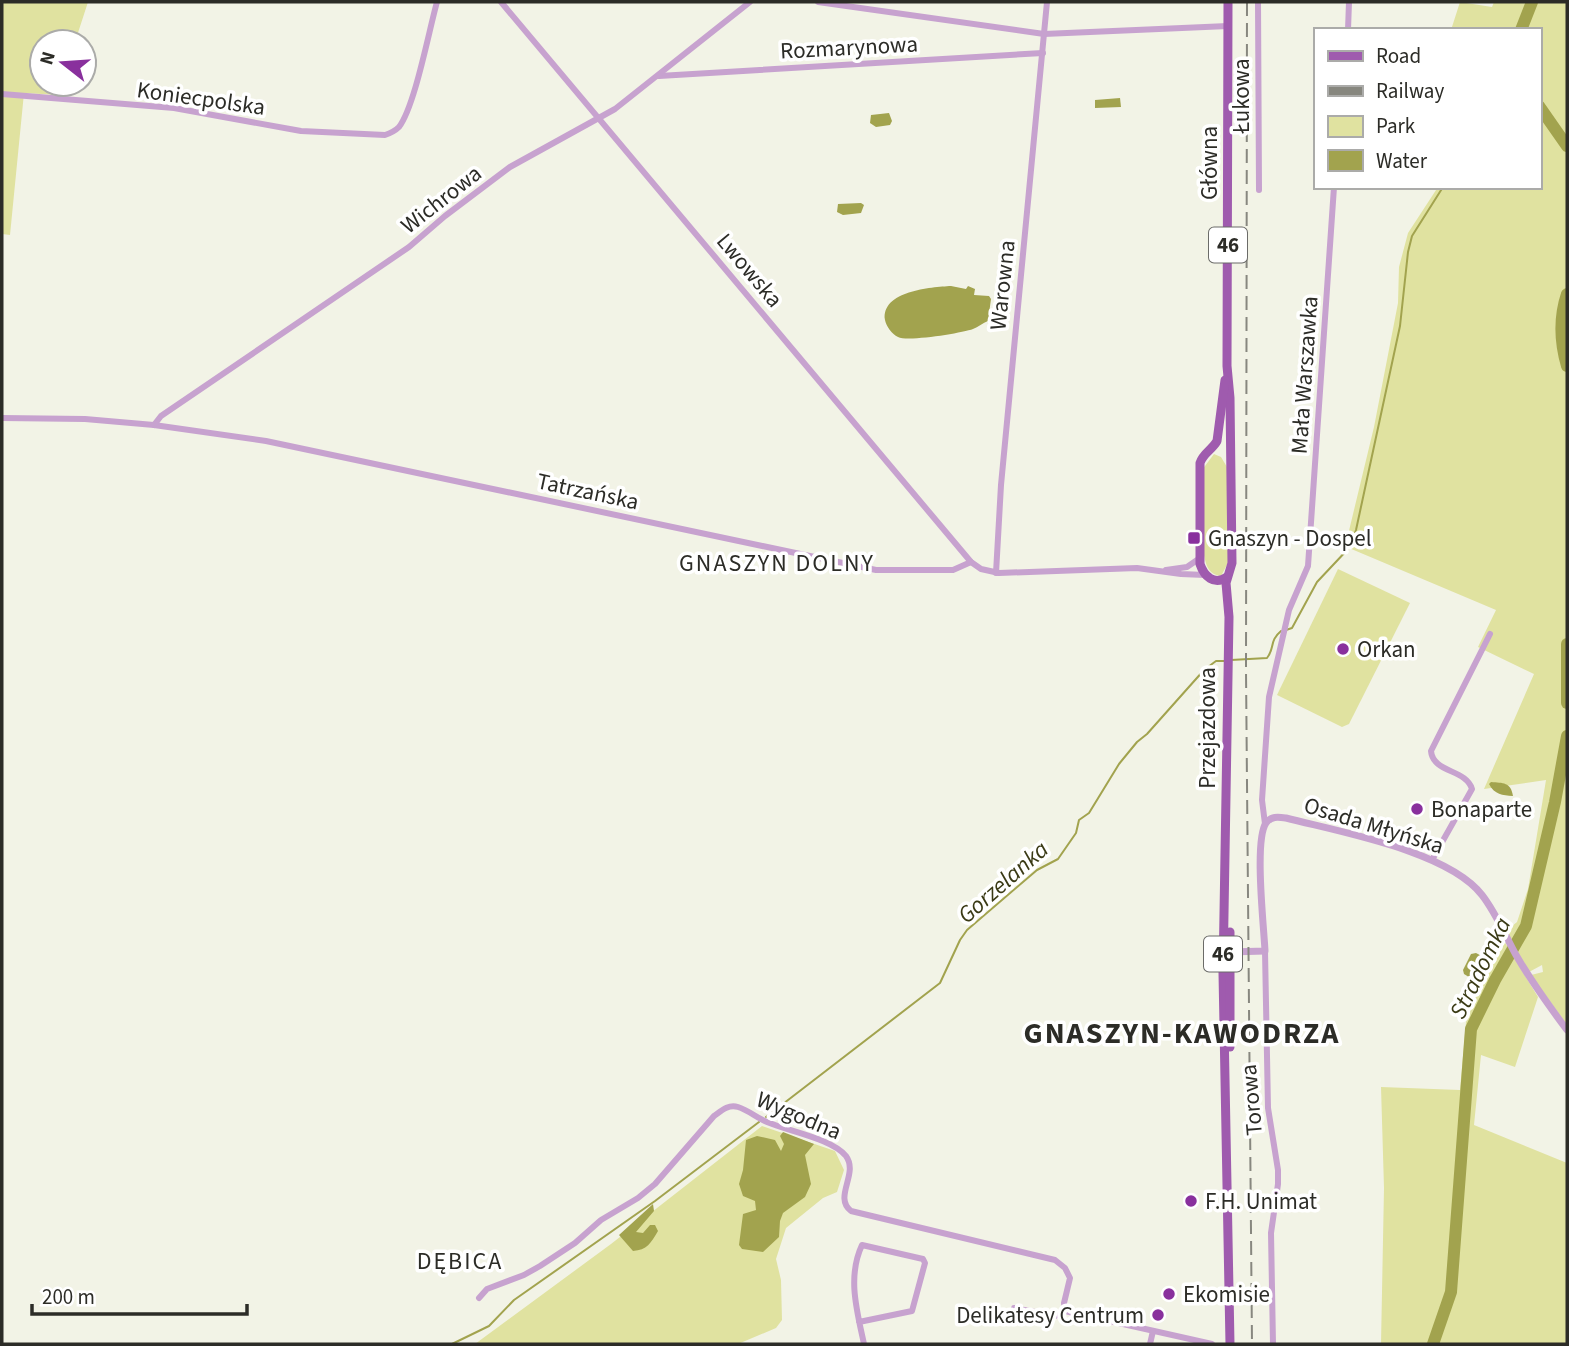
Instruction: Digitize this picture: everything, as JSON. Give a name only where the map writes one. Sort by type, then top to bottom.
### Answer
[{"type":"main road","name":"Główna","points":[[1228,2],[1227,366],[1230,462]]},
{"type":"main road","name":"Główna","points":[[1212,449],[1221,426],[1227,366]]},
{"type":"main road","points":[[1212,449],[1223,453],[1230,462]]},
{"type":"main road","name":"46","points":[[1205,575],[1200,564],[1200,463],[1205,453],[1212,449]]},
{"type":"main road","name":"46","points":[[1227,577],[1233,563],[1230,462]]},
{"type":"main road","points":[[1205,575],[1214,580],[1227,577]]},
{"type":"main road","name":"Przejazdowa","points":[[1227,577],[1223,973],[1230,1344]]},
{"type":"main road","name":"Przejazdowa","points":[[1214,580],[1222,603],[1227,642]]},
{"type":"main road","name":"Przejazdowa","points":[[1226,818],[1230,870],[1230,1046],[1227,1090]]},
{"type":"street","name":"Koniecpolska","points":[[2,94],[174,108],[301,131],[385,135],[395,131],[403,120],[437,2]]},
{"type":"street","name":"Lwowska","points":[[501,2],[971,562]]},
{"type":"street","name":"Wichrowa","points":[[154,425],[161,416],[409,247],[510,167],[600,118],[750,2]]},
{"type":"street","points":[[818,2],[1044,34],[1228,26]]},
{"type":"street","name":"Warowna","points":[[996,573],[1001,485],[1047,2]]},
{"type":"street","name":"Łukowa","points":[[1258,2],[1259,190]]},
{"type":"street","points":[[1348,28],[1349,2]]},
{"type":"street","name":"Rozmarynowa","points":[[657,76],[1043,53]]},
{"type":"street","name":"Mała Warszawka","points":[[1265,824],[1262,800],[1269,697],[1293,597],[1308,565],[1334,189]]},
{"type":"street","name":"Tatrzańska","points":[[2,418],[85,419],[154,425],[265,441],[876,570],[953,570],[971,562]]},
{"type":"street","points":[[1164,570],[1187,567],[1200,558]]},
{"type":"street","points":[[971,562],[981,569],[996,573],[1137,568],[1205,575]]},
{"type":"street","points":[[1432,860],[1472,789],[1466,778],[1432,759],[1431,751],[1490,634]]},
{"type":"street","name":"Osada Młyńska","points":[[1265,824],[1276,817],[1414,853],[1432,860],[1473,884],[1483,896],[1548,1006],[1567,1030]]},
{"type":"street","name":"Torowa","points":[[1265,824],[1261,849],[1261,884],[1268,1108],[1278,1170],[1270,1233],[1273,1344]]},
{"type":"street","points":[[1230,952],[1265,951]]},
{"type":"street","name":"Wygodna","points":[[479,1298],[487,1289],[540,1266],[575,1243],[601,1220],[638,1198],[655,1184],[714,1116],[724,1108],[737,1107],[767,1122],[839,1149],[850,1162],[844,1198],[846,1207],[851,1212],[1060,1263],[1070,1278],[1065,1311]]},
{"type":"street","points":[[859,1322],[912,1311],[925,1263],[923,1259],[862,1245],[853,1285],[859,1322],[864,1344]]},
{"type":"street","points":[[1014,1308],[1055,1316],[1065,1311],[1151,1338],[1212,1344]]},
{"type":"street","points":[[1143,1344],[1151,1338]]},
{"type":"green space","points":[[2,2],[88,2],[80,28],[28,28],[28,93],[24,93],[10,235],[2,234]]},
{"type":"green space","points":[[1460,2],[1492,7],[1494,2],[1567,2],[1567,1025],[1531,975],[1543,972],[1542,965],[1529,972],[1506,931],[1517,922],[1528,889],[1546,780],[1484,789],[1534,674],[1478,647],[1496,610],[1349,548],[1347,539],[1374,427],[1398,303],[1399,267],[1408,233],[1437,189],[1541,189],[1541,28],[1452,28]]},
{"type":"green space","points":[[1214,454],[1221,457],[1227,467],[1229,561],[1221,576],[1209,569],[1204,555],[1202,470]]},
{"type":"green space","name":"Orkan","points":[[1338,569],[1410,603],[1349,724],[1342,727],[1277,695]]},
{"type":"green space","points":[[1501,936],[1538,997],[1515,1067],[1481,1055],[1474,1125],[1567,1163],[1567,1344],[1381,1344],[1384,1188],[1381,1087],[1460,1090],[1466,1022],[1495,959],[1497,940]]},
{"type":"green space","points":[[762,1126],[835,1151],[844,1170],[837,1192],[823,1198],[786,1228],[776,1259],[781,1280],[782,1320],[776,1328],[738,1344],[475,1344],[611,1244]]},
{"type":"water","points":[[1120,98],[1121,107],[1095,108],[1095,100]]},
{"type":"water","points":[[889,113],[892,121],[890,125],[876,127],[870,123],[871,115]]},
{"type":"water","points":[[838,204],[864,205],[861,213],[843,215],[837,212]]},
{"type":"water","points":[[951,286],[966,289],[968,286],[975,289],[974,295],[989,296],[991,299],[988,321],[967,331],[912,338],[898,337],[888,327],[885,320],[886,310],[899,297],[909,292]]},
{"type":"water","points":[[1491,782],[1508,786],[1513,796],[1496,792],[1489,784]]},
{"type":"water","points":[[1476,953],[1489,960],[1477,982],[1464,974],[1463,970],[1471,954]]},
{"type":"water","points":[[783,1132],[814,1144],[805,1155],[811,1184],[805,1197],[783,1213],[779,1237],[763,1252],[742,1249],[739,1245],[743,1214],[756,1210],[755,1201],[743,1196],[739,1184],[746,1140],[757,1136],[775,1140],[781,1151],[784,1144],[780,1136]]},
{"type":"water","points":[[653,1204],[654,1211],[636,1232],[643,1233],[650,1225],[655,1225],[658,1231],[648,1245],[633,1251],[619,1235]]},
{"type":"waterway","name":"Stradomka","points":[[1522,28],[1532,2]]},
{"type":"waterway","name":"Stradomka","points":[[1541,109],[1567,146]]},
{"type":"waterway","points":[[1286,630],[1292,628],[1317,582],[1349,548],[1356,530],[1400,326],[1412,236],[1442,189]]},
{"type":"waterway","name":"Stradomka","points":[[1567,294],[1561,330],[1567,366]]},
{"type":"waterway","points":[[1231,660],[1267,658],[1275,638],[1281,631]]},
{"type":"waterway","name":"Stradomka","points":[[1567,644],[1567,703]]},
{"type":"waterway","name":"Gorzelanka","points":[[766,1117],[940,983],[967,930],[1037,870],[1058,859],[1076,833],[1079,820],[1089,813],[1119,764],[1137,742],[1204,670],[1216,661],[1225,661]]},
{"type":"waterway","name":"Stradomka","points":[[1433,1344],[1451,1292],[1471,1029],[1526,926],[1555,802],[1567,736]]},
{"type":"waterway","name":"Gorzelanka","points":[[452,1344],[489,1326],[514,1300],[655,1201],[759,1122]]},
{"type":"railway","points":[[1247,2],[1246,671],[1252,1344]]},
{"type":"place","name":"Gnaszyn - Dospel","points":[[1194,538]]},
{"type":"place","name":"Orkan","points":[[1343,649]]},
{"type":"place","name":"Bonaparte","points":[[1417,809]]},
{"type":"place","name":"F.H. Unimat","points":[[1191,1201]]},
{"type":"place","name":"Ekomisie","points":[[1169,1294]]},
{"type":"place","name":"Delikatesy Centrum","points":[[1158,1315]]},
{"type":"district","name":"GNASZYN DOLNY","points":[[777,563]]},
{"type":"district","name":"GNASZYN-KAWODRZA","points":[[1182,1033]]},
{"type":"district","name":"DĘBICA","points":[[460,1261]]}]
